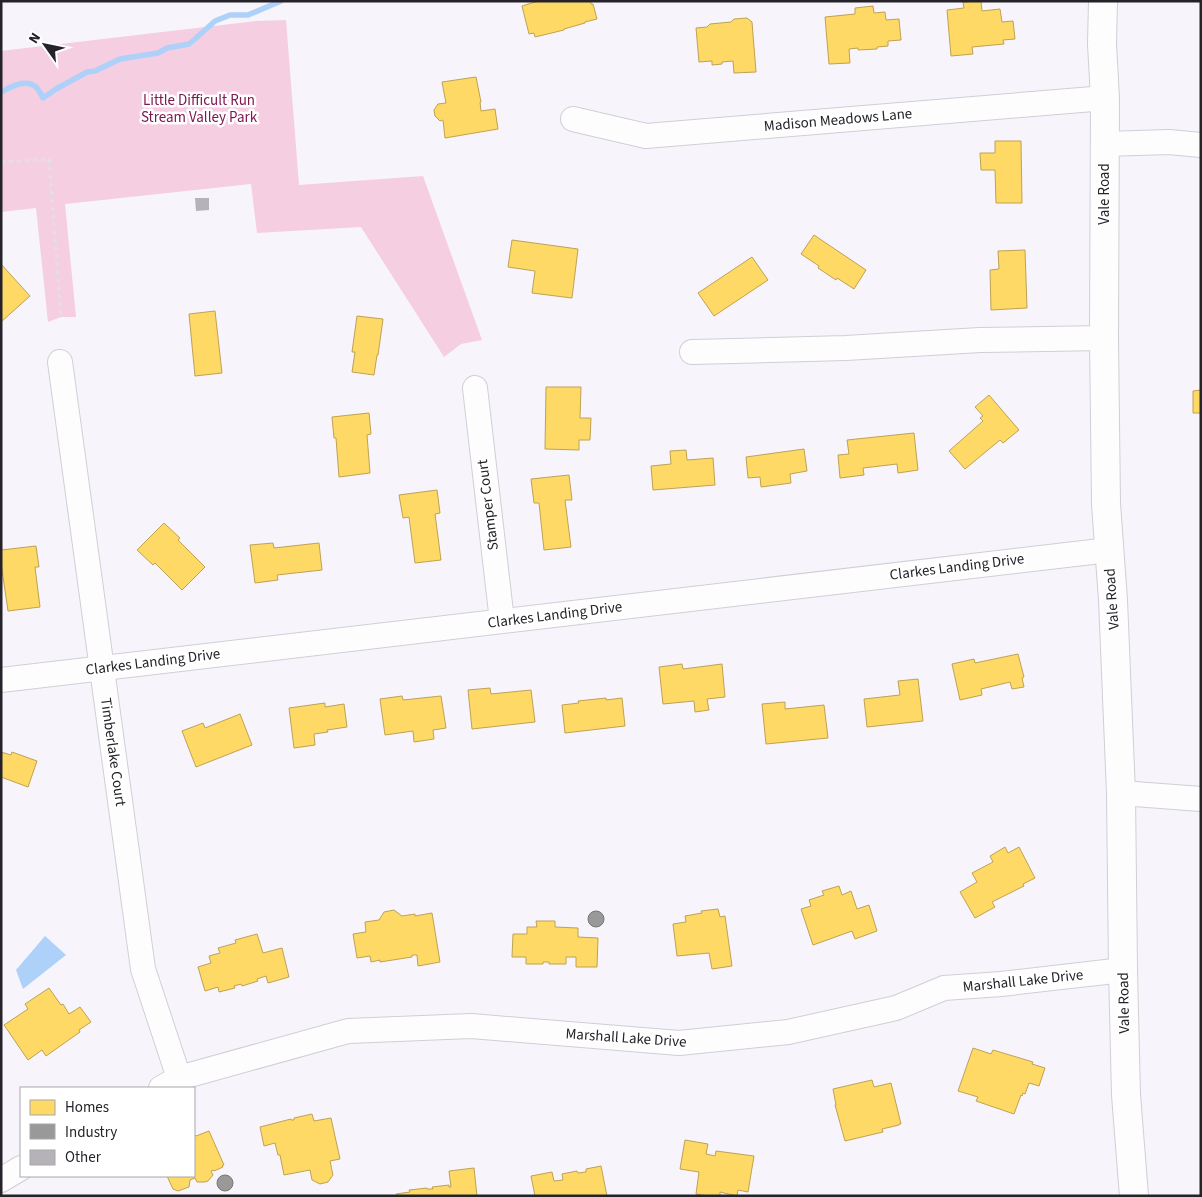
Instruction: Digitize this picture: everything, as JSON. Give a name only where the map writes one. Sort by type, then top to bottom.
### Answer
[{"type":"main road","name":"Vale Road","points":[[1103,1],[1106,504],[1113,600],[1121,793],[1126,1095],[1134,1196]]},
{"type":"street","name":"Madison Meadows Lane","points":[[573,119],[646,136],[1105,98]]},
{"type":"street","points":[[1104,144],[1170,142],[1201,145]]},
{"type":"street","points":[[692,352],[846,348],[980,340],[1104,338]]},
{"type":"street","name":"Timberlake Court","points":[[60,362],[143,970],[170,1083]]},
{"type":"street","name":"Stamper Court","points":[[475,388],[502,621]]},
{"type":"street","name":"Clarkes Landing Drive","points":[[1,680],[1109,550]]},
{"type":"street","points":[[1121,793],[1201,799]]},
{"type":"street","name":"Marshall Lake Drive","points":[[170,1083],[348,1031],[471,1026],[679,1044],[788,1032],[896,1008],[944,988],[1001,984],[1123,970]]},
{"type":"street","points":[[1,1180],[20,1169]]},
{"type":"path","points":[[1,162],[49,159],[61,317]]},
{"type":"green space","name":"Little Difficult Run Stream Valley Park","points":[[286,20],[299,185],[423,176],[482,340],[461,344],[444,357],[361,227],[257,233],[251,184],[65,204],[76,317],[61,317],[48,322],[36,208],[1,212],[1,51],[256,21]]},
{"type":"water","points":[[45,936],[66,955],[23,989],[16,970]]},
{"type":"building: Homes","points":[[538,1],[590,1],[593,4],[597,19],[535,37],[534,33],[529,34],[522,6]]},
{"type":"building: Homes","points":[[981,1],[982,11],[1000,9],[1002,22],[1013,21],[1015,39],[1003,40],[1004,44],[972,47],[973,54],[951,56],[947,10],[964,8],[963,2]]},
{"type":"building: Homes","points":[[873,6],[874,13],[885,12],[886,20],[899,19],[901,40],[888,41],[888,46],[877,47],[877,49],[849,49],[850,63],[829,64],[825,17],[855,14],[855,8]]},
{"type":"building: Homes","points":[[747,18],[752,22],[756,72],[734,73],[733,61],[712,65],[712,61],[699,62],[696,28],[707,27],[710,24],[731,22],[734,19]]},
{"type":"building: Homes","points":[[476,77],[481,111],[495,109],[498,129],[445,138],[443,120],[440,121],[435,116],[434,110],[438,104],[446,103],[442,82]]},
{"type":"building: Homes","points":[[995,141],[1021,141],[1022,203],[996,203],[995,170],[981,170],[980,153],[995,153]]},
{"type":"building: Homes","points":[[814,235],[866,270],[854,289],[837,278],[836,280],[801,254]]},
{"type":"building: Homes","points":[[512,240],[578,249],[572,298],[532,293],[535,271],[508,267]]},
{"type":"building: Homes","points":[[1025,250],[1027,308],[991,310],[990,270],[999,269],[998,251]]},
{"type":"building: Homes","points":[[752,257],[768,280],[714,316],[698,293]]},
{"type":"building: Homes","points":[[1,264],[30,296],[1,322]]},
{"type":"building: Homes","points":[[215,311],[222,373],[195,376],[189,314]]},
{"type":"building: Homes","points":[[357,316],[383,319],[374,375],[352,372],[355,352],[352,352]]},
{"type":"building: Homes","points":[[546,387],[581,387],[580,418],[591,418],[590,440],[579,440],[579,450],[545,449]]},
{"type":"building: Homes","points":[[1201,390],[1201,413],[1193,413],[1193,391]]},
{"type":"building: Homes","points":[[989,395],[1019,430],[1003,443],[1000,440],[965,469],[949,451],[983,421],[980,418],[983,416],[975,407]]},
{"type":"building: Homes","points":[[369,413],[371,434],[367,435],[370,473],[339,477],[336,438],[334,438],[332,417]]},
{"type":"building: Homes","points":[[914,433],[918,470],[898,473],[897,464],[863,468],[864,475],[840,478],[838,455],[849,454],[847,440]]},
{"type":"building: Homes","points":[[804,449],[807,471],[790,474],[791,483],[761,487],[760,477],[748,478],[746,457]]},
{"type":"building: Homes","points":[[686,450],[687,460],[713,458],[715,485],[653,490],[651,466],[671,464],[670,451]]},
{"type":"building: Homes","points":[[569,475],[572,500],[565,500],[571,547],[544,550],[539,503],[534,503],[531,479]]},
{"type":"building: Homes","points":[[437,490],[440,513],[435,514],[441,560],[415,563],[409,517],[403,518],[399,495]]},
{"type":"building: Homes","points":[[164,523],[205,567],[182,590],[155,563],[153,565],[137,550]]},
{"type":"building: Homes","points":[[273,543],[274,548],[319,543],[322,570],[277,575],[278,580],[255,583],[250,545]]},
{"type":"building: Homes","points":[[36,546],[39,567],[35,567],[40,607],[8,611],[1,550]]},
{"type":"building: Homes","points":[[1018,654],[1024,677],[1022,678],[1024,687],[1012,689],[1010,682],[981,689],[982,695],[960,700],[952,664],[974,659],[975,663]]},
{"type":"building: Homes","points":[[682,664],[683,669],[722,664],[725,697],[707,699],[709,710],[695,712],[694,701],[663,704],[659,667]]},
{"type":"building: Homes","points":[[918,679],[923,721],[867,727],[864,699],[900,695],[898,681]]},
{"type":"building: Homes","points":[[490,688],[491,694],[531,690],[535,722],[472,729],[468,690]]},
{"type":"building: Homes","points":[[402,696],[403,700],[441,696],[446,728],[433,730],[434,739],[414,742],[413,731],[385,735],[380,699]]},
{"type":"building: Homes","points":[[606,698],[606,700],[622,698],[625,726],[565,733],[562,705]]},
{"type":"building: Homes","points":[[785,702],[785,709],[824,705],[828,738],[766,744],[762,704]]},
{"type":"building: Homes","points":[[325,703],[325,707],[344,704],[347,727],[314,734],[315,745],[294,748],[289,708]]},
{"type":"building: Homes","points":[[240,714],[252,745],[196,767],[182,731],[203,723],[205,728]]},
{"type":"building: Homes","points":[[1,752],[11,755],[12,752],[37,761],[28,787],[1,777]]},
{"type":"building: Homes","points":[[1005,847],[1008,853],[1019,847],[1035,878],[1023,884],[1024,886],[992,902],[995,907],[975,918],[960,892],[977,882],[972,873],[993,862],[990,856]]},
{"type":"building: Homes","points":[[839,886],[842,895],[851,891],[857,909],[869,905],[877,931],[855,939],[852,931],[813,945],[801,909],[811,906],[809,900],[824,895],[822,891]]},
{"type":"building: Homes","points":[[718,909],[720,917],[725,916],[732,966],[712,969],[709,953],[677,956],[673,924],[686,922],[685,916],[702,913],[701,911]]},
{"type":"building: Homes","points":[[394,910],[402,916],[432,913],[440,962],[418,966],[417,955],[380,962],[380,960],[371,962],[370,956],[357,958],[353,934],[366,932],[365,922],[379,920],[384,912]]},
{"type":"building: Homes","points":[[536,921],[555,921],[555,927],[578,928],[578,937],[598,938],[597,967],[576,967],[576,957],[566,957],[566,964],[543,962],[543,964],[526,964],[526,957],[512,957],[513,934],[527,934],[527,927],[537,927]]},
{"type":"building: Homes","points":[[257,934],[263,953],[282,948],[289,977],[268,983],[266,976],[257,979],[258,981],[242,986],[241,984],[234,986],[235,988],[219,992],[218,987],[205,991],[198,967],[211,963],[209,956],[220,953],[218,948],[236,943],[235,940]]},
{"type":"building: Homes","points":[[49,988],[69,1014],[80,1007],[91,1022],[46,1056],[42,1050],[28,1060],[4,1025],[28,1009],[25,1004]]},
{"type":"building: Homes","points":[[973,1048],[991,1054],[993,1050],[1033,1062],[1032,1064],[1045,1068],[1039,1086],[1029,1083],[1025,1094],[1021,1095],[1014,1114],[976,1101],[978,1097],[958,1091]]},
{"type":"building: Homes","points":[[872,1080],[874,1087],[891,1083],[901,1124],[882,1129],[883,1132],[845,1141],[835,1105],[833,1089]]},
{"type":"building: Homes","points":[[312,1114],[314,1121],[331,1118],[340,1159],[330,1161],[333,1175],[328,1182],[320,1184],[312,1180],[310,1170],[284,1175],[280,1155],[278,1155],[275,1143],[264,1146],[260,1127]]},
{"type":"building: Homes","points":[[209,1131],[224,1165],[211,1171],[213,1175],[208,1181],[197,1182],[195,1178],[190,1180],[189,1187],[178,1191],[173,1189],[167,1177],[195,1177],[196,1136]]},
{"type":"building: Homes","points":[[685,1140],[708,1144],[706,1154],[715,1156],[716,1151],[754,1156],[748,1192],[738,1190],[737,1196],[720,1192],[720,1196],[696,1194],[699,1172],[680,1169]]},
{"type":"building: Homes","points":[[601,1166],[607,1196],[535,1196],[531,1176],[552,1172],[554,1181],[563,1180],[562,1174],[577,1171],[578,1173],[586,1172],[586,1169]]},
{"type":"building: Homes","points":[[474,1168],[477,1196],[397,1196],[396,1194],[410,1192],[409,1190],[433,1189],[432,1187],[449,1185],[451,1187],[449,1171]]},
{"type":"building: Industry","points":[[593,911],[599,911],[604,916],[602,925],[593,927],[588,922],[588,916]]},
{"type":"building: Industry","points":[[222,1175],[228,1175],[233,1180],[231,1189],[222,1191],[217,1186],[217,1180]]},
{"type":"building: Other","points":[[195,198],[209,198],[209,210],[196,211]]},
{"type":"waterway","points":[[1,92],[18,84],[27,83],[36,87],[43,98],[87,72],[95,71],[120,59],[158,53],[167,48],[189,44],[215,21],[230,15],[248,15],[281,1]]}]
